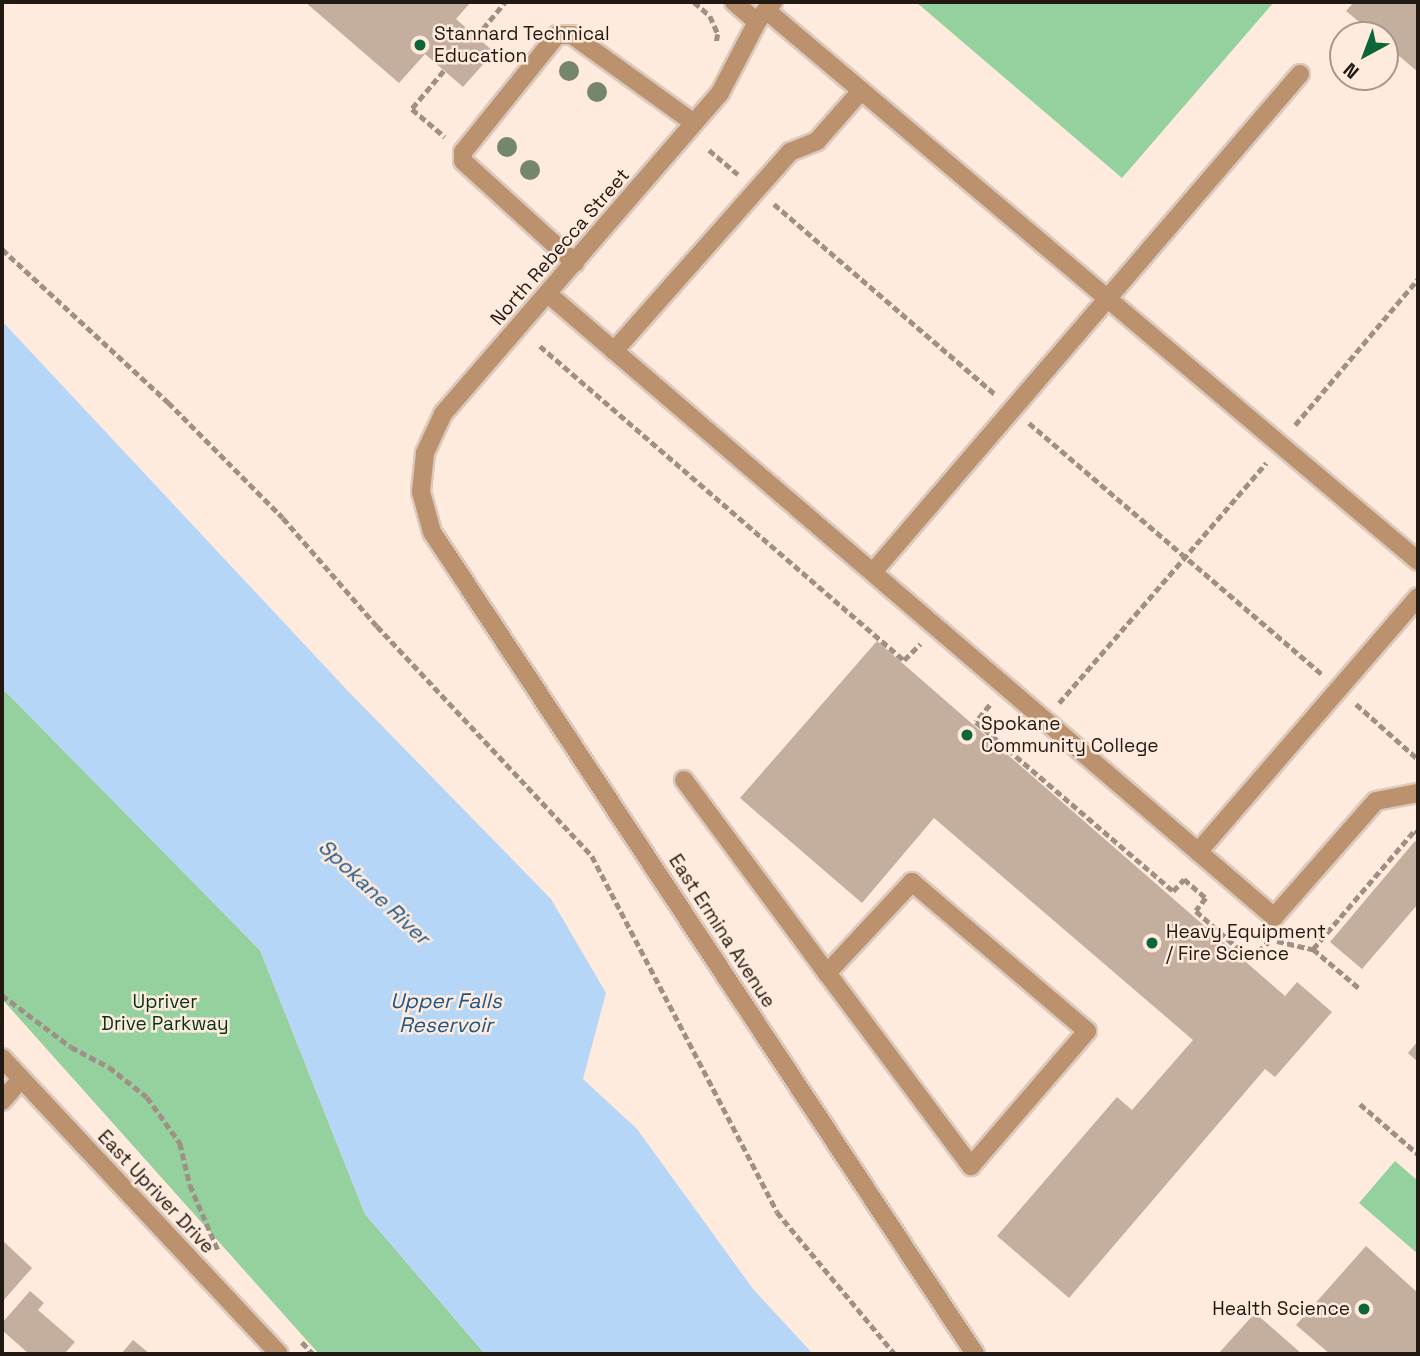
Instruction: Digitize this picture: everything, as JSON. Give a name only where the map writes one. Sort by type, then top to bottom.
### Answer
[{"type":"street","points":[[734,2],[765,11],[1418,561]]},
{"type":"street","name":"North Rebecca Street","points":[[432,532],[421,492],[425,453],[443,414],[720,93],[765,11]]},
{"type":"street","points":[[575,263],[463,161],[463,152],[557,35],[572,35],[694,123]]},
{"type":"street","points":[[873,572],[1300,74]]},
{"type":"street","points":[[614,351],[790,152],[817,141],[860,91]]},
{"type":"street","points":[[548,294],[1274,917],[1376,801],[1418,793]]},
{"type":"street","name":"East Ermina Avenue","points":[[432,532],[975,1354]]},
{"type":"street","points":[[1198,852],[1418,597]]},
{"type":"street","points":[[684,780],[971,1167],[1087,1031],[912,881],[828,973]]},
{"type":"street","name":"East Upriver Drive","points":[[2,1058],[279,1354]]},
{"type":"street","points":[[2,1101],[21,1079]]},
{"type":"path","points":[[476,37],[505,2]]},
{"type":"path","points":[[694,2],[710,16],[718,34],[716,51]]},
{"type":"path","points":[[444,71],[412,109],[463,152]]},
{"type":"path","points":[[709,150],[1418,759]]},
{"type":"path","points":[[2,249],[168,402],[283,517],[377,626],[592,856],[777,1212],[895,1354]]},
{"type":"path","points":[[1044,720],[1281,446],[1310,404],[1418,279]]},
{"type":"path","points":[[540,346],[904,660],[919,643],[929,652]]},
{"type":"path","points":[[980,696],[990,705],[976,722],[1173,891],[1184,878],[1206,898],[1196,911],[1250,959],[1265,943],[1274,940],[1313,949],[1359,988]]},
{"type":"path","points":[[1313,949],[1415,830],[1418,832]]},
{"type":"path","points":[[2,995],[71,1047],[109,1066],[147,1097],[180,1143],[190,1185],[216,1249],[225,1258]]},
{"type":"path","points":[[1360,1104],[1418,1154]]},
{"type":"path","points":[[295,1335],[313,1354]]},
{"type":"green space","points":[[916,2],[1274,2],[1122,178]]},
{"type":"green space","name":"Upriver Drive Parkway","points":[[2,688],[260,950],[365,1214],[485,1354],[319,1354],[2,999]]},
{"type":"green space","points":[[1395,1161],[1418,1181],[1418,1254],[1359,1203]]},
{"type":"water","name":"Upper Falls Reservoir","points":[[2,321],[346,689],[551,899],[606,993],[583,1079],[637,1129],[753,1289],[813,1354],[485,1354],[365,1214],[260,950],[2,688]]},
{"type":"building","name":"Stannard Technical Education","points":[[305,2],[471,2],[456,19],[494,52],[463,87],[425,54],[399,83]]},
{"type":"building","points":[[1354,2],[1418,2],[1418,72],[1399,56],[1399,21],[1358,21],[1346,11]]},
{"type":"building","name":"Heavy Equipment / Fire Science","points":[[877,641],[1285,996],[1297,982],[1332,1012],[1275,1077],[1265,1069],[1069,1298],[997,1236],[1117,1097],[1132,1110],[1193,1040],[934,818],[862,903],[740,798]]},
{"type":"building","points":[[1415,841],[1418,844],[1418,904],[1362,969],[1330,942]]},
{"type":"building","points":[[1418,1041],[1418,1062],[1408,1053]]},
{"type":"building","points":[[2,1240],[32,1268],[2,1302]]},
{"type":"building","name":"Health Science","points":[[1366,1246],[1418,1293],[1418,1354],[1330,1354],[1296,1325]]},
{"type":"building","points":[[30,1291],[44,1303],[38,1310],[75,1342],[64,1354],[29,1354],[2,1330],[2,1323]]},
{"type":"building","name":"Health Science","points":[[1255,1313],[1302,1354],[1218,1354]]},
{"type":"building","points":[[133,1340],[150,1354],[121,1354]]},
{"type":"place","name":"Stannard Technical Education","points":[[420,45]]},
{"type":"place","name":"Spokane Community College","points":[[967,735]]},
{"type":"place","name":"Heavy Equipment / Fire Science","points":[[1152,943]]},
{"type":"place","name":"Health Science","points":[[1364,1309]]},
{"type":"water label","name":"Spokane River","points":[[374,892]]}]
